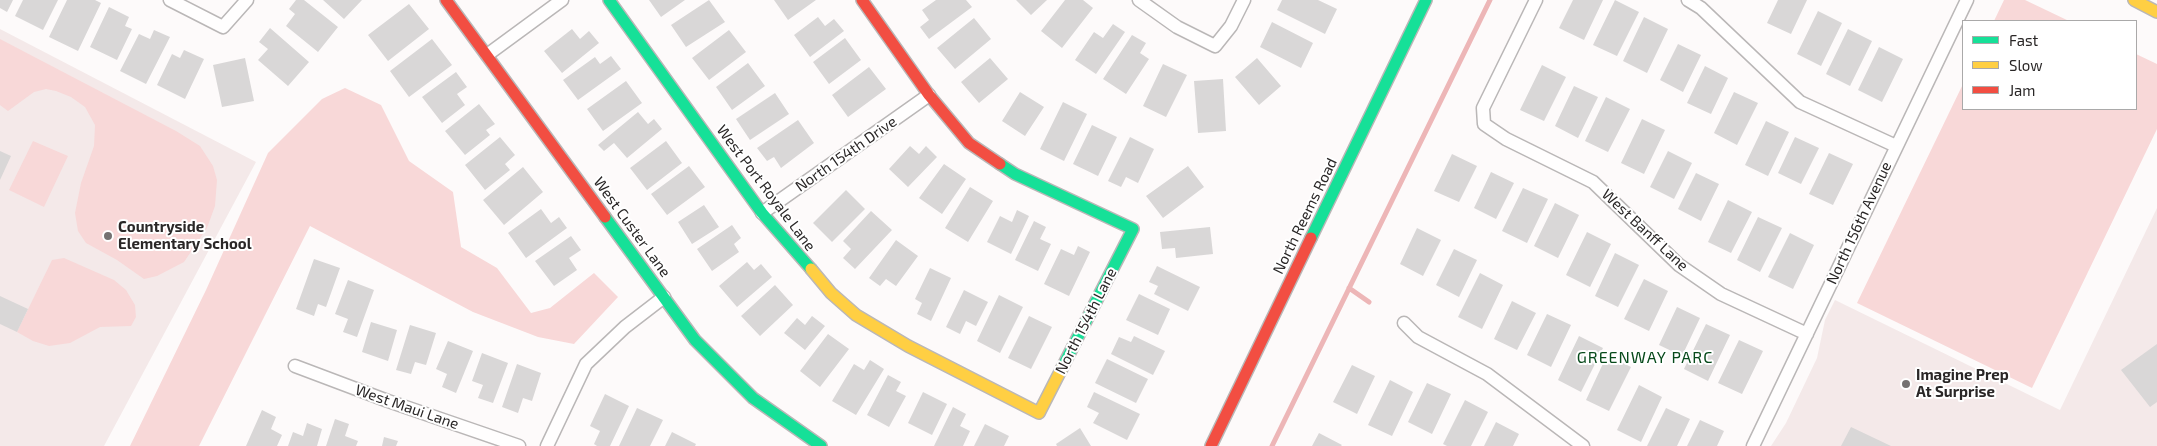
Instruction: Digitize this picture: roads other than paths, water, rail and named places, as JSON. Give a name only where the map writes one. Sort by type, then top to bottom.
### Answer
[{"type":"street","points":[[170,0],[223,28],[248,0]]},
{"type":"street","name":"West Custer Lane","points":[[446,0],[695,340],[746,391],[821,446]]},
{"type":"street","points":[[487,55],[562,0]]},
{"type":"street","name":"West Port Royale Lane","points":[[610,0],[762,213],[831,293],[856,314],[940,364],[1039,413]]},
{"type":"street","points":[[862,0],[929,94]]},
{"type":"street","points":[[1139,0],[1177,27],[1215,46],[1231,26],[1244,0]]},
{"type":"street","name":"North Reems Road","points":[[1211,446],[1426,0]]},
{"type":"street","name":"West Banff Lane","points":[[1536,0],[1483,108],[1484,124],[1506,139],[1593,182],[1679,264],[1721,294],[1807,334]]},
{"type":"street","points":[[1688,0],[1701,8],[1800,102],[1896,146]]},
{"type":"street","name":"North 156th Avenue","points":[[1753,446],[1967,0]]},
{"type":"street","points":[[2134,0],[2157,12]]},
{"type":"street","name":"North 154th Drive","points":[[762,213],[929,94]]},
{"type":"street","name":"North 154th Lane","points":[[929,94],[969,143],[991,159],[1015,174],[1133,229],[1039,413]]},
{"type":"street","points":[[547,446],[586,364],[625,327],[664,297]]},
{"type":"street","points":[[1404,323],[1418,337],[1487,374],[1583,446]]},
{"type":"street","name":"West Maui Lane","points":[[295,366],[388,401],[519,446]]},
{"type":"waterway","points":[[1272,446],[1490,0]]},
{"type":"waterway","points":[[1349,288],[1369,302]]},
{"type":"place","name":"Countryside Elementary School","points":[[108,236]]},
{"type":"place","name":"Imagine Prep At Surprise","points":[[1906,384]]},
{"type":"district","name":"GREENWAY PARC","points":[[1645,358]]}]
